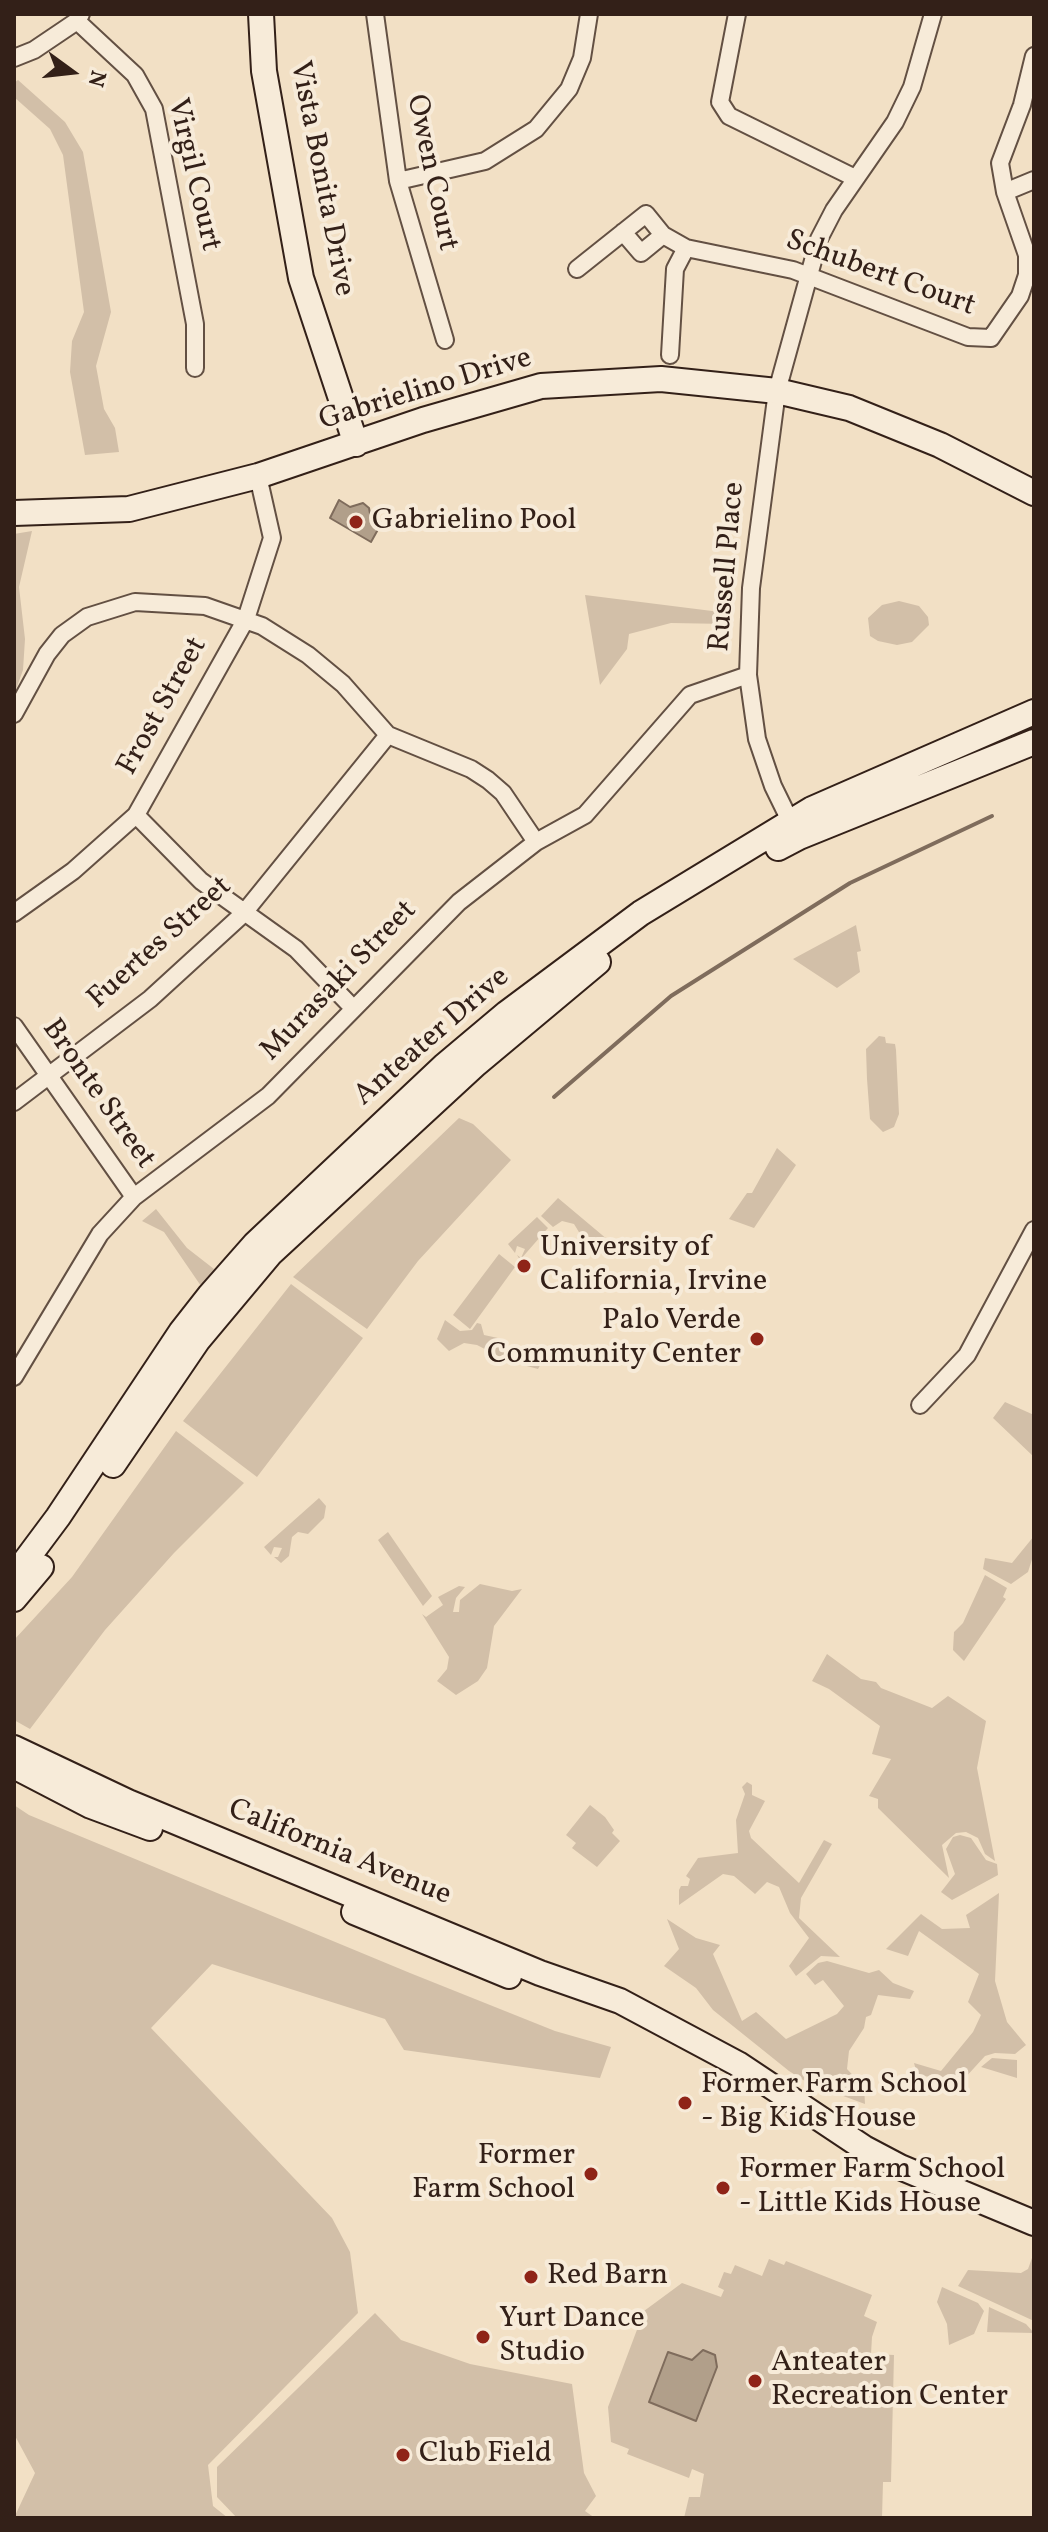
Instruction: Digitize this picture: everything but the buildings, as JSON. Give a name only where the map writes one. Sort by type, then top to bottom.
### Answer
[{"type":"main road","name":"Vista Bonita Drive","points":[[261,14],[264,71],[301,278],[356,444]]},
{"type":"main road","name":"Gabrielino Drive","points":[[14,513],[129,509],[258,476],[423,420],[541,386],[661,379],[777,391],[849,408],[897,425],[1034,493]]},
{"type":"main road","name":"Anteater Drive","points":[[14,1599],[54,1550],[224,1307],[270,1254],[454,1086],[611,951],[795,830],[812,809],[1034,712]]},
{"type":"main road","name":"Anteater Drive","points":[[14,1576],[58,1517],[181,1332],[255,1244],[444,1066],[581,957],[673,892],[795,830],[1034,742]]},
{"type":"main road","points":[[454,1086],[461,1069],[566,977],[581,957]]},
{"type":"main road","name":"California Avenue","points":[[14,1748],[128,1802],[540,1973],[620,2001],[727,2057],[864,2148],[900,2167],[1034,2223]]},
{"type":"main road","name":"California Avenue","points":[[14,1766],[91,1806],[463,1958],[544,1989],[641,2014]]},
{"type":"street","name":"Owen Court","points":[[375,14],[398,181],[445,340]]},
{"type":"street","points":[[398,181],[485,161],[536,129],[569,89],[582,58],[589,14]]},
{"type":"street","points":[[737,14],[720,102],[729,116],[855,178]]},
{"type":"street","name":"Russell Place","points":[[795,830],[773,786],[757,739],[748,675],[751,588],[777,391],[819,239],[855,178],[895,122],[912,87],[933,14]]},
{"type":"street","points":[[14,58],[34,50],[79,17]]},
{"type":"street","name":"Virgil Court","points":[[79,17],[135,75],[154,109],[195,324],[195,368]]},
{"type":"street","name":"Schubert Court","points":[[577,269],[646,214],[663,235],[686,248],[808,275],[968,337],[991,338],[1020,296],[1027,275],[1027,255],[1005,192],[1000,163],[1022,105],[1034,56]]},
{"type":"street","points":[[1005,192],[1034,180]]},
{"type":"street","points":[[623,232],[641,253],[663,235]]},
{"type":"street","points":[[670,355],[675,269],[686,248]]},
{"type":"street","name":"Frost Street","points":[[14,913],[73,871],[136,815],[246,619],[272,538],[258,476]]},
{"type":"street","points":[[14,714],[47,654],[62,635],[104,609],[135,602],[180,602],[246,619],[308,655],[343,684],[388,735],[471,769],[488,780],[503,793],[536,842]]},
{"type":"street","name":"Murasaki Street","points":[[14,1377],[100,1234],[134,1197],[268,1096],[459,902],[536,842],[585,815],[690,695],[748,675]]},
{"type":"street","name":"Fuertes Street","points":[[14,1102],[150,999],[243,914],[388,735]]},
{"type":"street","points":[[136,815],[201,881],[296,949],[353,1008]]},
{"type":"street","name":"Bronte Street","points":[[14,1026],[134,1197]]},
{"type":"street","points":[[920,1405],[967,1355],[1034,1230]]},
{"type":"shaded area","points":[[18,80],[65,122],[83,152],[111,312],[96,366],[104,409],[115,428],[119,452],[85,455],[70,372],[72,341],[84,312],[63,155],[50,129],[14,97],[14,83]]},
{"type":"shaded area","name":"Gabrielino Pool","points":[[339,500],[350,507],[363,503],[369,508],[371,519],[381,524],[371,542],[330,518]]},
{"type":"shaded area","points":[[32,531],[19,587],[25,639],[23,670],[14,695],[14,534]]},
{"type":"shaded area","points":[[585,595],[728,613],[727,624],[671,623],[629,634],[627,649],[600,685]]},
{"type":"shaded area","points":[[899,601],[919,606],[928,617],[929,625],[912,642],[897,645],[870,636],[868,618],[882,605]]},
{"type":"shaded area","points":[[856,925],[861,951],[857,952],[860,972],[837,988],[793,959]]},
{"type":"shaded area","points":[[879,1036],[885,1037],[886,1043],[895,1044],[899,1114],[894,1127],[883,1132],[870,1119],[867,1079],[866,1049]]},
{"type":"shaded area","points":[[459,1118],[473,1124],[511,1160],[418,1261],[367,1329],[293,1277]]},
{"type":"shaded area","points":[[777,1148],[796,1165],[754,1228],[729,1219],[747,1193],[752,1193]]},
{"type":"shaded area","points":[[558,1198],[614,1245],[610,1254],[604,1247],[585,1242],[574,1224],[562,1221],[553,1227],[541,1216]]},
{"type":"shaded area","points":[[156,1209],[187,1248],[214,1269],[201,1286],[164,1232],[142,1221]]},
{"type":"shaded area","points":[[537,1217],[548,1228],[520,1260],[517,1255],[521,1258],[525,1249],[517,1246],[515,1253],[508,1244]]},
{"type":"shaded area","points":[[499,1254],[515,1267],[470,1329],[453,1315]]},
{"type":"shaded area","points":[[291,1284],[363,1338],[257,1477],[183,1421]]},
{"type":"shaded area","points":[[445,1320],[460,1331],[472,1330],[477,1323],[481,1324],[484,1335],[498,1338],[542,1362],[538,1369],[508,1361],[477,1345],[464,1343],[449,1351],[437,1339]]},
{"type":"shaded area","points":[[1005,1402],[1034,1415],[1034,1457],[993,1418]]},
{"type":"shaded area","points":[[176,1431],[244,1483],[174,1553],[105,1630],[30,1729],[14,1720],[14,1640],[72,1577]]},
{"type":"shaded area","points":[[319,1498],[326,1506],[324,1518],[308,1534],[298,1532],[292,1537],[289,1556],[281,1563],[274,1557],[278,1557],[282,1548],[274,1547],[271,1555],[264,1547]]},
{"type":"shaded area","points":[[388,1532],[432,1596],[423,1606],[378,1540]]},
{"type":"shaded area","points":[[1034,1536],[1034,1553],[1028,1572],[1011,1584],[983,1569],[985,1558],[1012,1563]]},
{"type":"shaded area","points":[[985,1575],[1007,1588],[1003,1597],[1006,1599],[964,1661],[953,1650],[954,1632],[963,1623]]},
{"type":"shaded area","points":[[480,1584],[512,1591],[522,1589],[494,1626],[487,1668],[478,1681],[456,1695],[437,1681],[447,1669],[449,1657],[422,1614],[426,1617],[443,1605],[438,1597],[459,1586],[465,1587],[456,1598],[453,1612],[459,1612],[460,1600]]},
{"type":"shaded area","points":[[827,1654],[861,1679],[876,1682],[881,1688],[932,1708],[948,1696],[986,1721],[977,1768],[995,1861],[985,1854],[978,1838],[966,1832],[956,1833],[942,1845],[949,1878],[878,1808],[878,1799],[869,1796],[891,1759],[872,1754],[880,1726],[829,1689],[812,1681]]},
{"type":"shaded area","points":[[747,1782],[752,1785],[752,1795],[765,1801],[749,1831],[751,1838],[799,1883],[824,1840],[832,1844],[801,1898],[799,1918],[840,1957],[821,1956],[796,1976],[789,1966],[809,1938],[790,1913],[779,1887],[767,1882],[755,1894],[734,1876],[723,1874],[679,1905],[679,1890],[681,1886],[688,1886],[690,1879],[686,1876],[698,1858],[738,1853],[736,1820],[745,1794],[742,1787]]},
{"type":"shaded area","points":[[14,1805],[29,1815],[410,1973],[555,2031],[611,2047],[600,2078],[404,2050],[385,2019],[212,1964],[151,2028],[332,2218],[350,2252],[358,2313],[208,2465],[213,2506],[228,2518],[14,2518],[35,2473],[14,2434]]},
{"type":"shaded area","points":[[590,1805],[605,1817],[614,1830],[612,1833],[620,1841],[597,1867],[572,1848],[576,1843],[566,1835]]},
{"type":"shaded area","points":[[953,1837],[971,1838],[986,1860],[997,1864],[998,1875],[952,1900],[941,1892],[955,1874],[946,1849]]},
{"type":"shaded area","points":[[999,1893],[995,1981],[1007,2022],[1026,2045],[1015,2054],[985,2056],[964,2079],[949,2082],[917,2074],[914,2063],[941,2071],[973,2032],[981,2015],[968,2002],[979,1974],[919,1931],[908,1956],[886,1949],[921,1914],[942,1929],[970,1928],[966,1915]]},
{"type":"shaded area","points":[[667,1919],[696,1938],[720,1945],[713,1954],[742,2021],[756,2012],[786,2039],[837,2014],[844,2006],[823,1980],[815,1985],[806,1974],[818,1963],[827,1961],[869,1973],[879,1970],[893,1983],[914,1991],[910,1999],[878,1995],[871,2015],[866,2017],[864,2028],[849,2051],[847,2069],[864,2087],[865,2104],[808,2083],[789,2071],[713,2010],[696,1988],[664,1966],[679,1949]]},
{"type":"shaded area","points":[[992,2058],[1017,2060],[1017,2078],[981,2067]]},
{"type":"shaded area","points":[[1032,2258],[1034,2321],[958,2286],[968,2270],[1021,2273],[1028,2269]]},
{"type":"shaded area","name":"Anteater Recreation Center","points":[[769,2259],[784,2265],[786,2261],[872,2295],[864,2316],[877,2322],[871,2354],[894,2355],[891,2482],[883,2482],[882,2518],[684,2518],[689,2497],[700,2497],[704,2474],[692,2469],[689,2478],[627,2454],[629,2449],[611,2442],[608,2407],[644,2311],[682,2283],[721,2297],[724,2290],[718,2287],[724,2272],[731,2274],[735,2265],[762,2276]]},
{"type":"shaded area","points":[[942,2287],[978,2303],[984,2311],[974,2334],[949,2345],[947,2324],[937,2302]]},
{"type":"shaded area","points":[[989,2307],[1026,2324],[1034,2333],[987,2332]]},
{"type":"shaded area","points":[[375,2313],[401,2340],[470,2364],[572,2384],[584,2473],[596,2496],[585,2511],[595,2518],[237,2518],[217,2497],[217,2467]]},
{"type":"shaded area","points":[[703,2350],[715,2355],[717,2367],[696,2421],[649,2402],[668,2352],[692,2360]]},
{"type":"waterway","points":[[554,1097],[671,996],[850,883],[992,816]]},
{"type":"place","name":"Gabrielino Pool","points":[[356,522]]},
{"type":"place","name":"University of California, Irvine","points":[[524,1266]]},
{"type":"place","name":"Palo Verde Community Center","points":[[757,1339]]},
{"type":"place","name":"Former Farm School - Big Kids House","points":[[685,2103]]},
{"type":"place","name":"Former Farm School","points":[[591,2174]]},
{"type":"place","name":"Former Farm School - Little Kids House","points":[[723,2188]]},
{"type":"place","name":"Red Barn","points":[[531,2277]]},
{"type":"place","name":"Yurt Dance Studio","points":[[483,2337]]},
{"type":"place","name":"Anteater Recreation Center","points":[[755,2381]]},
{"type":"place","name":"Club Field","points":[[403,2455]]}]
